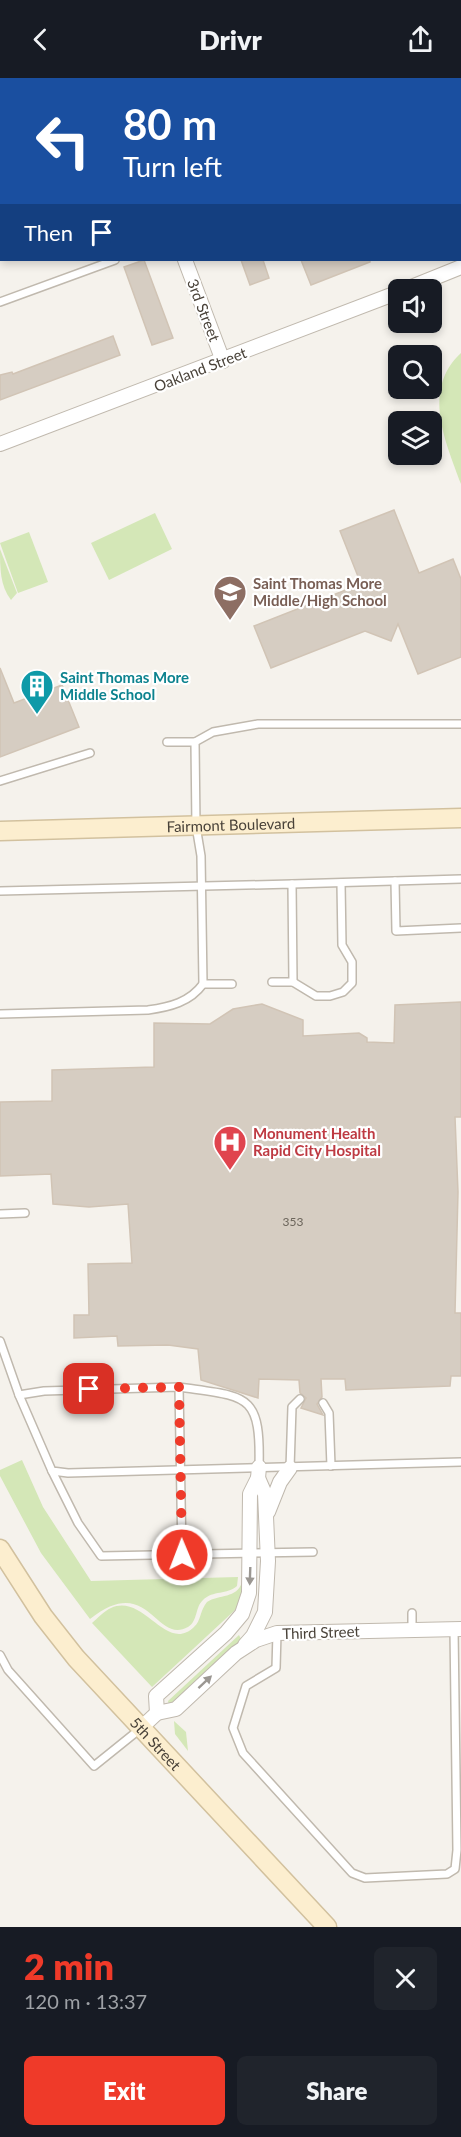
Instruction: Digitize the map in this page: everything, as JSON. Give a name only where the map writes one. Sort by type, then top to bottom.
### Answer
[{"type":"main road","name":"Fairmont Boulevard","points":[[0,831],[461,818]]},
{"type":"main road","name":"5th Street","points":[[0,1549],[59,1638],[327,1927]]},
{"type":"street","name":"3rd Street","points":[[185,261],[223,361]]},
{"type":"street","points":[[431,279],[461,267]]},
{"type":"street","name":"Oakland Street","points":[[0,444],[388,296]]},
{"type":"street","points":[[266,1516],[279,1482],[290,1468]]},
{"type":"street","points":[[239,1651],[253,1636],[265,1612],[266,1494],[258,1472]]},
{"type":"street","points":[[157,1713],[156,1696],[226,1633],[242,1614],[249,1593],[251,1554],[249,1494],[258,1472]]},
{"type":"street","points":[[226,1633],[258,1626],[277,1633]]},
{"type":"street","name":"Third Street","points":[[142,1727],[157,1713],[176,1709],[239,1651],[256,1640],[277,1633],[457,1629]]},
{"type":"lane","points":[[0,302],[112,261]]},
{"type":"lane","points":[[167,742],[195,742],[213,732],[258,724],[461,724]]},
{"type":"lane","points":[[0,1014],[148,1010],[170,1007],[195,995],[203,984],[201,856],[196,826],[195,742]]},
{"type":"lane","points":[[0,781],[90,753]]},
{"type":"lane","points":[[0,891],[461,879]]},
{"type":"lane","points":[[395,882],[396,931],[461,928]]},
{"type":"lane","points":[[272,982],[293,982],[316,996],[330,996],[343,992],[352,983],[352,962],[342,945],[341,883]]},
{"type":"lane","points":[[292,884],[293,982]]},
{"type":"lane","points":[[203,984],[232,984]]},
{"type":"lane","points":[[0,1214],[25,1213]]},
{"type":"lane","points":[[0,1341],[19,1395],[52,1470],[78,1523],[101,1556],[313,1552]]},
{"type":"lane","points":[[19,1395],[44,1391],[179,1387],[215,1392],[249,1404],[257,1416],[260,1431],[258,1472]]},
{"type":"lane","points":[[179,1387],[182,1555]]},
{"type":"lane","points":[[290,1468],[292,1407],[300,1399]]},
{"type":"lane","points":[[322,1403],[329,1413],[331,1466]]},
{"type":"lane","points":[[52,1470],[68,1473],[258,1472],[290,1468],[461,1462]]},
{"type":"lane","points":[[412,1613],[412,1630]]},
{"type":"lane","points":[[277,1633],[276,1668],[246,1686],[233,1728],[243,1753],[345,1866],[352,1873],[365,1878],[447,1874],[455,1869],[459,1831],[457,1629]]},
{"type":"lane","points":[[0,1655],[8,1670],[94,1766],[142,1727]]},
{"type":"green space","points":[[461,353],[461,484],[444,434],[442,411],[440,411],[442,383],[449,368]]},
{"type":"green space","points":[[155,513],[172,549],[109,580],[91,543]]},
{"type":"green space","points":[[29,532],[48,582],[18,593],[0,543]]},
{"type":"green space","points":[[0,549],[17,593],[11,600],[3,583]]},
{"type":"green space","points":[[22,1460],[43,1507],[91,1581],[238,1577],[237,1586],[229,1591],[207,1597],[200,1603],[191,1624],[177,1630],[167,1627],[138,1606],[126,1603],[110,1607],[90,1619],[41,1553],[0,1476],[0,1470]]},
{"type":"green space","points":[[242,1582],[245,1583],[239,1605],[234,1611],[152,1687],[92,1623],[108,1609],[123,1606],[134,1608],[164,1629],[174,1633],[184,1633],[196,1625],[207,1602],[232,1594]]},
{"type":"green space","points":[[239,1635],[241,1639],[237,1644],[169,1705],[168,1701]]},
{"type":"green space","points":[[174,1721],[186,1732],[188,1751],[175,1734]]},
{"type":"building","points":[[144,261],[173,338],[152,345],[124,267]]},
{"type":"building","points":[[241,261],[263,261],[269,278],[250,285]]},
{"type":"building","points":[[301,261],[370,261],[370,262],[311,285]]},
{"type":"building","points":[[113,336],[120,355],[0,400],[0,375],[12,372],[13,374]]},
{"type":"building","points":[[394,510],[419,573],[453,559],[461,579],[461,657],[418,674],[398,624],[391,641],[365,631],[271,668],[254,626],[361,584],[340,531]]},
{"type":"building","name":"Saint Thomas More Middle School","points":[[0,668],[14,703],[62,685],[79,727],[0,757]]},
{"type":"building","name":"Monument Health Rapid City Hospital","points":[[461,1002],[461,1117],[455,1117],[458,1192],[455,1313],[461,1313],[461,1376],[451,1376],[450,1386],[346,1390],[345,1379],[321,1379],[322,1397],[317,1404],[323,1415],[301,1408],[306,1398],[300,1393],[299,1380],[259,1379],[258,1398],[201,1380],[198,1349],[168,1345],[118,1346],[117,1336],[74,1338],[74,1315],[89,1315],[88,1264],[132,1263],[128,1204],[89,1207],[53,1204],[51,1174],[0,1176],[0,1102],[52,1101],[52,1070],[154,1067],[154,1023],[210,1024],[233,1009],[262,1004],[303,1020],[303,1036],[359,1033],[367,1038],[367,1042],[394,1043],[395,1005]]},
{"type":"place","name":"Saint Thomas More Middle/High School","points":[[230,621]]},
{"type":"place","name":"Saint Thomas More Middle School","points":[[37,715]]},
{"type":"place","name":"Monument Health Rapid City Hospital","points":[[230,1171]]},
{"type":"route","points":[[89,1389],[179,1387],[182,1555]]}]
